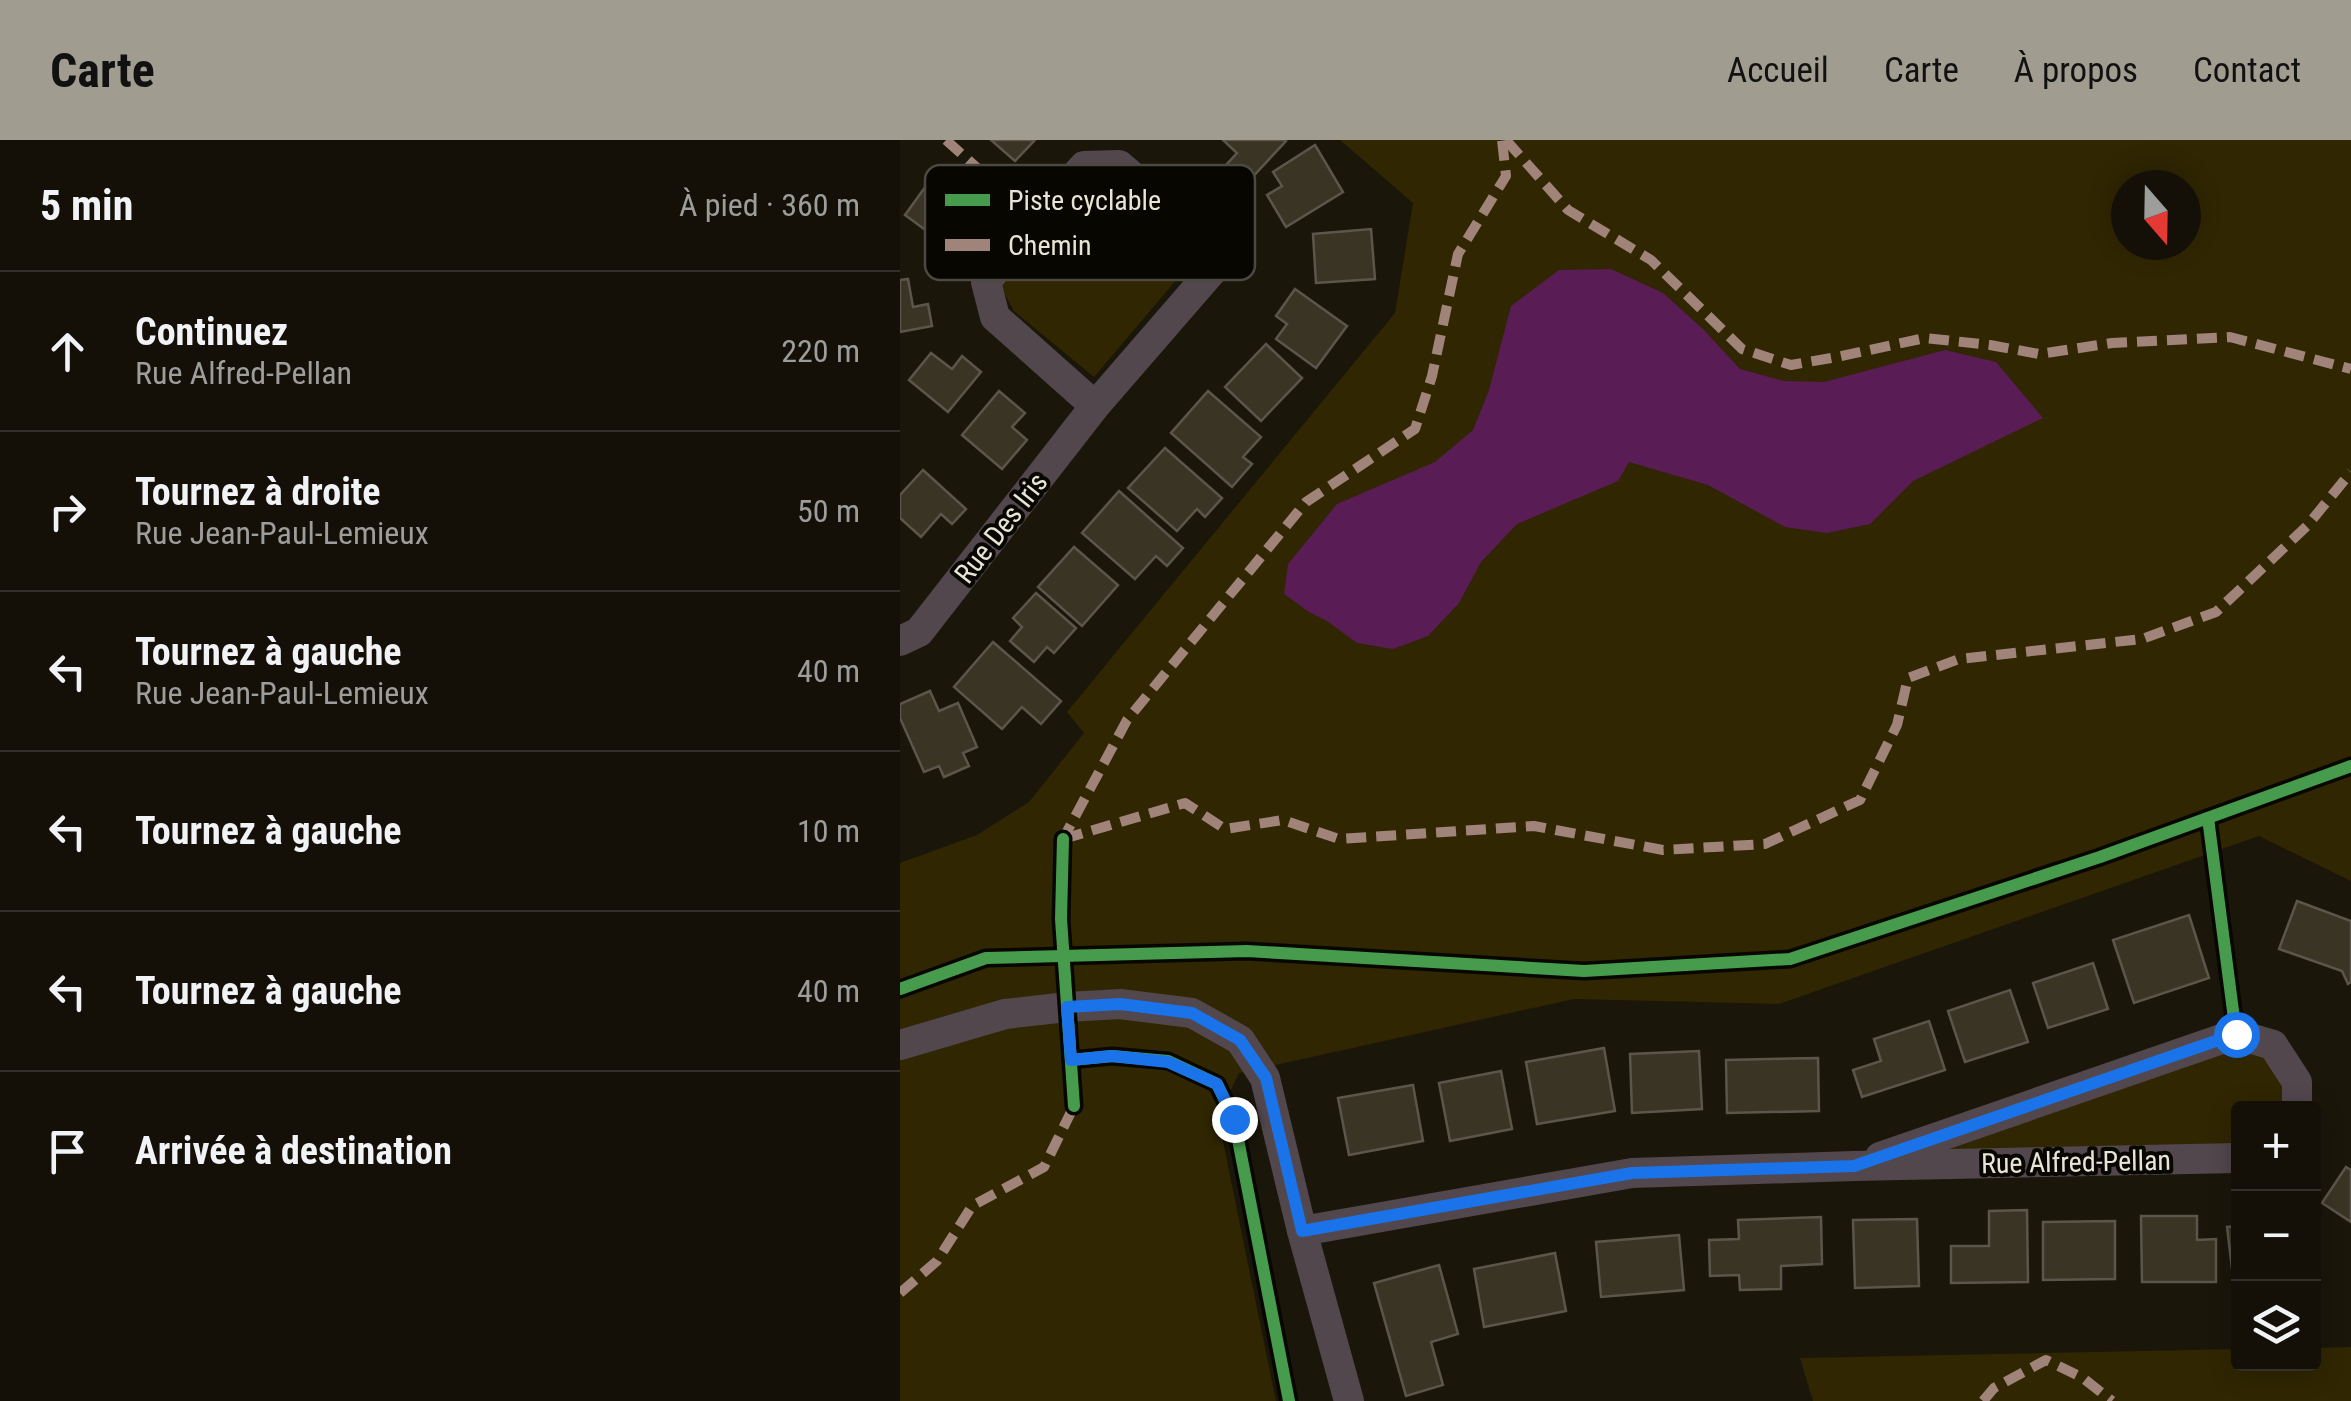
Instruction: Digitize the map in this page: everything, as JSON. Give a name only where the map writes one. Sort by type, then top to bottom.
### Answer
[{"type":"street","name":"Rue Des Iris","points":[[988,280],[994,317],[1095,406]]},
{"type":"street","name":"Rue Des Iris","points":[[900,641],[919,632],[1095,406],[1203,280]]},
{"type":"street","points":[[900,1045],[1005,1014],[1120,1004],[1192,1013],[1240,1040],[1266,1078],[1302,1231],[1349,1401]]},
{"type":"street","points":[[2236,1034],[2273,1044],[2297,1082],[2296,1101]]},
{"type":"street","name":"Rue Alfred-Pellan","points":[[1854,1166],[2236,1034]]},
{"type":"street","name":"Rue Alfred-Pellan","points":[[1302,1231],[1632,1173],[2231,1158]]},
{"type":"path","points":[[2190,824],[2226,812]]},
{"type":"path","points":[[2208,818],[2236,1034]]},
{"type":"shaded area","points":[[1340,140],[2351,140],[2351,881],[2259,836],[1779,1004],[1574,999],[1239,1073],[1218,1117],[1276,1401],[900,1401],[900,863],[977,835],[1029,802],[1084,733],[1067,712],[1395,313],[1413,203]]},
{"type":"shaded area","points":[[1611,269],[1663,293],[1740,369],[1784,381],[1824,382],[1945,350],[1996,362],[2043,418],[1913,481],[1870,524],[1827,533],[1785,527],[1708,485],[1629,462],[1618,481],[1517,524],[1481,562],[1459,603],[1428,636],[1393,649],[1357,643],[1284,594],[1288,564],[1337,504],[1435,462],[1473,430],[1489,390],[1511,306],[1559,270]]},
{"type":"shaded area","points":[[1005,280],[1176,280],[1094,377],[1014,311],[1000,285]]},
{"type":"shaded area","points":[[2236,1034],[2273,1045],[2294,1101],[2231,1101],[2231,1158],[1854,1166]]},
{"type":"shaded area","points":[[2351,1347],[2351,1401],[1813,1401],[1800,1358],[2231,1349],[2231,1371],[2321,1371],[2321,1348]]},
{"type":"building","points":[[991,140],[1035,140],[1015,161]]},
{"type":"building","points":[[1223,140],[1286,141],[1255,174],[1255,165],[1226,165],[1237,153]]},
{"type":"building","points":[[1315,145],[1343,192],[1286,227],[1267,195],[1282,186],[1273,172]]},
{"type":"building","points":[[925,187],[925,230],[905,215]]},
{"type":"building","points":[[1371,229],[1375,279],[1316,283],[1313,234]]},
{"type":"building","points":[[908,279],[913,307],[928,304],[932,326],[900,332],[900,280]]},
{"type":"building","points":[[1295,289],[1347,326],[1316,368],[1276,339],[1287,324],[1276,316]]},
{"type":"building","points":[[1266,344],[1302,378],[1261,421],[1225,387]]},
{"type":"building","points":[[931,353],[952,369],[962,356],[981,372],[948,412],[909,380]]},
{"type":"building","points":[[999,391],[1025,413],[1012,427],[1027,440],[1002,469],[962,435]]},
{"type":"building","points":[[1208,391],[1261,437],[1243,457],[1252,464],[1232,487],[1171,433]]},
{"type":"building","points":[[1165,448],[1222,498],[1205,517],[1197,509],[1177,531],[1128,488]]},
{"type":"building","points":[[923,470],[966,509],[952,524],[941,514],[921,537],[900,518],[900,495]]},
{"type":"building","points":[[1119,491],[1183,548],[1167,566],[1156,556],[1135,579],[1082,533]]},
{"type":"building","points":[[1074,547],[1118,585],[1082,626],[1038,587]]},
{"type":"building","points":[[1036,593],[1076,628],[1054,653],[1047,647],[1034,662],[1010,641],[1022,627],[1013,618]]},
{"type":"building","points":[[993,642],[1061,701],[1041,724],[1022,707],[1002,729],[954,687]]},
{"type":"building","points":[[930,691],[939,711],[958,703],[977,747],[963,753],[969,766],[944,777],[939,766],[924,772],[900,718],[900,704]]},
{"type":"building","points":[[2297,901],[2351,921],[2348,984],[2342,971],[2279,949]]},
{"type":"building","points":[[2189,915],[2209,978],[2134,1003],[2113,940]]},
{"type":"building","points":[[2093,963],[2108,1009],[2048,1028],[2033,983]]},
{"type":"building","points":[[2010,990],[2028,1042],[1965,1062],[1948,1011]]},
{"type":"building","points":[[1929,1021],[1945,1070],[1862,1097],[1853,1070],[1881,1061],[1874,1039]]},
{"type":"building","points":[[1604,1048],[1615,1111],[1537,1124],[1526,1062]]},
{"type":"building","points":[[1699,1051],[1702,1109],[1632,1113],[1630,1054]]},
{"type":"building","points":[[1818,1058],[1819,1111],[1727,1113],[1726,1060]]},
{"type":"building","points":[[1501,1071],[1512,1129],[1450,1141],[1439,1083]]},
{"type":"building","points":[[1413,1085],[1423,1141],[1349,1155],[1338,1098]]},
{"type":"building","points":[[2346,1167],[2351,1170],[2351,1222],[2322,1203]]},
{"type":"building","points":[[2027,1210],[2028,1282],[1951,1283],[1951,1246],[1989,1246],[1989,1211]]},
{"type":"building","points":[[2141,1216],[2197,1216],[2197,1240],[2216,1239],[2216,1282],[2142,1282]]},
{"type":"building","points":[[1821,1217],[1822,1264],[1781,1266],[1781,1289],[1740,1290],[1739,1275],[1710,1276],[1709,1240],[1739,1239],[1738,1220]]},
{"type":"building","points":[[1917,1219],[1919,1286],[1855,1288],[1853,1220]]},
{"type":"building","points":[[2115,1221],[2115,1279],[2043,1280],[2043,1222]]},
{"type":"building","points":[[2227,1227],[2231,1227],[2231,1260]]},
{"type":"building","points":[[1679,1235],[1684,1290],[1601,1297],[1596,1242]]},
{"type":"building","points":[[1555,1253],[1566,1311],[1484,1327],[1474,1269]]},
{"type":"building","points":[[1439,1265],[1458,1334],[1431,1342],[1443,1385],[1406,1396],[1374,1283]]},
{"type":"marked path","points":[[946,140],[974,165]]},
{"type":"marked path","points":[[1063,843],[1127,720],[1306,502],[1415,429],[1432,376],[1458,254],[1506,176],[1502,140]]},
{"type":"marked path","points":[[1506,140],[1568,210],[1651,260],[1742,349],[1791,365],[1925,338],[2039,354],[2112,343],[2230,337],[2351,369]]},
{"type":"marked path","points":[[1063,839],[1185,803],[1225,829],[1283,820],[1339,839],[1534,826],[1663,850],[1765,844],[1860,800],[1897,725],[1908,678],[1959,659],[2142,639],[2216,612],[2307,526],[2351,472]]},
{"type":"marked path","points":[[900,1293],[937,1261],[972,1206],[1044,1167],[1074,1106]]},
{"type":"marked path","points":[[1983,1401],[1994,1388],[2046,1360],[2083,1378],[2112,1401]]},
{"type":"cycle path","points":[[900,989],[986,958],[1247,951],[1584,971],[1790,959],[2100,857],[2351,766]]},
{"type":"cycle path","points":[[2208,818],[2236,1034]]},
{"type":"cycle path","points":[[1063,839],[1061,919],[1074,1106]]},
{"type":"cycle path","points":[[1071,1060],[1112,1056],[1168,1061],[1217,1084],[1234,1119],[1289,1401]]},
{"type":"route","points":[[1234,1119],[1217,1084],[1168,1062],[1112,1056],[1071,1060],[1067,1007],[1120,1004],[1192,1013],[1240,1040],[1266,1078],[1302,1231],[1632,1173],[1854,1166],[2236,1034]]}]
